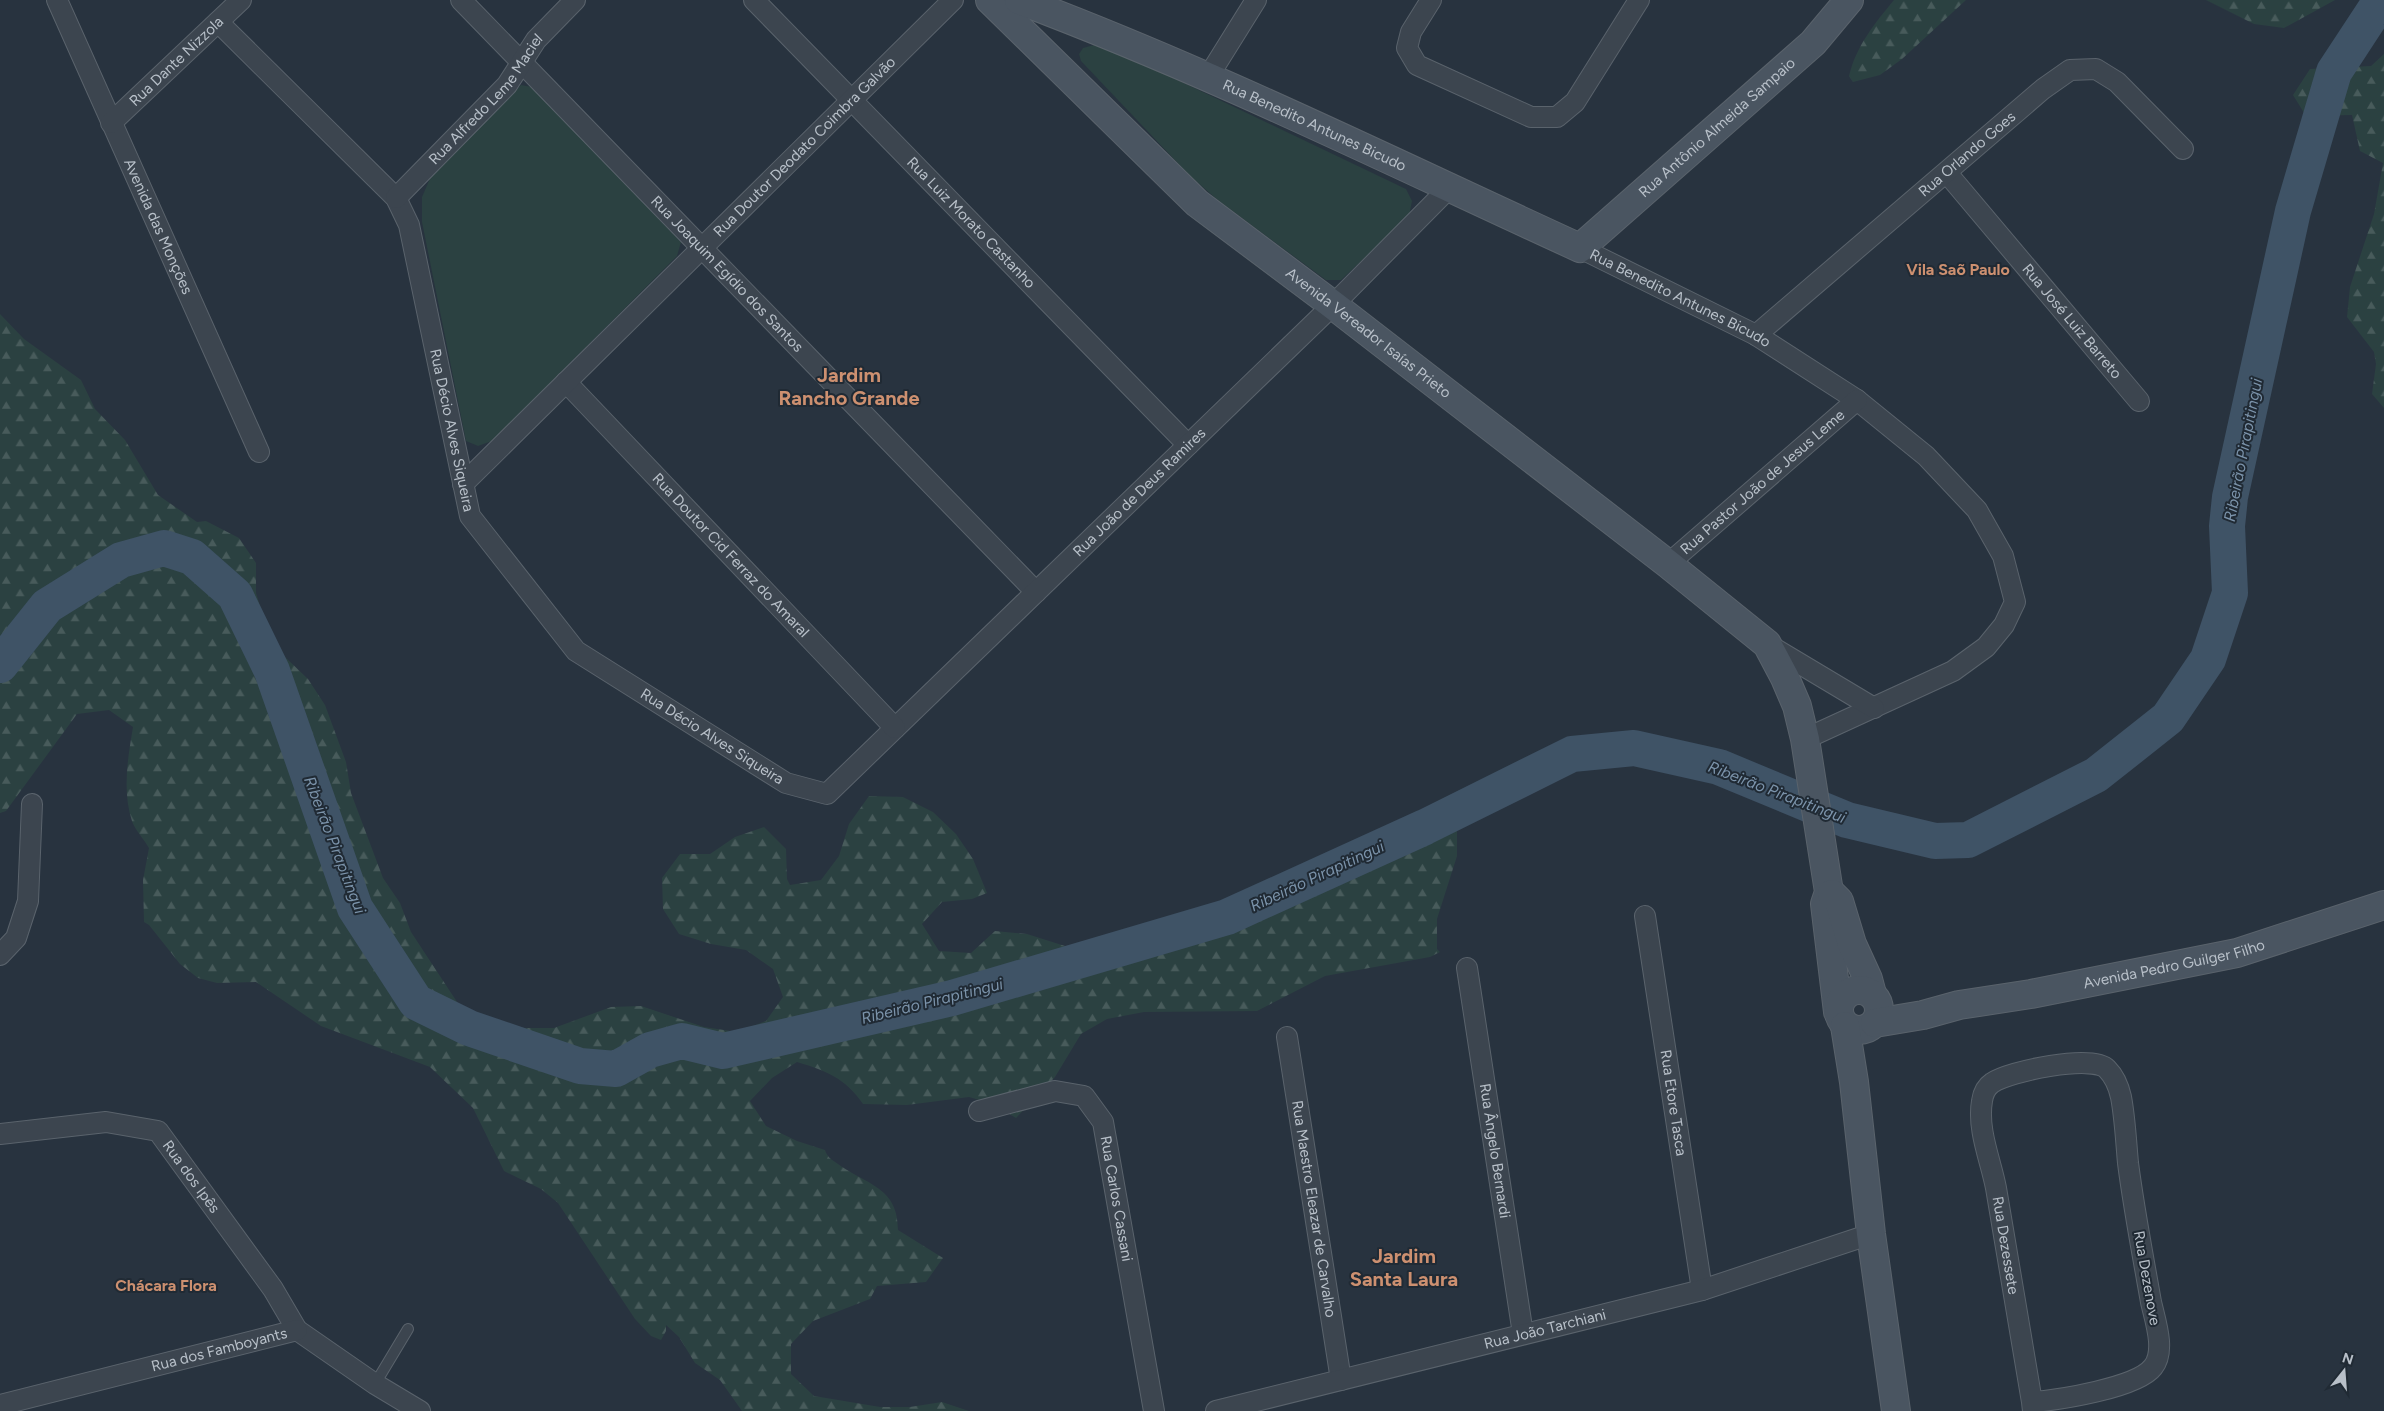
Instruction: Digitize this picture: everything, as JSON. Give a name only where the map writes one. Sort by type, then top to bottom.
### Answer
[{"type":"main road","name":"Avenida Vereador Isaías Prieto","points":[[990,0],[1197,203],[1333,305],[1668,564],[1767,644],[1786,678],[1797,706],[1806,748],[1828,884],[1825,904],[1862,1014]]},
{"type":"main road","name":"Rua Benedito Antunes Bicudo","points":[[1019,0],[1098,29],[1208,76],[1580,248]]},
{"type":"main road","name":"Rua Antônio Almeida Sampaio","points":[[1580,248],[1813,43],[1850,0]]},
{"type":"main road","name":"Avenida Vereador Isaías Prieto","points":[[1828,884],[1839,901],[1852,944],[1868,979],[1862,1014]]},
{"type":"main road","name":"Avenida Pedro Guilger Filho","points":[[1862,1014],[1923,1015],[1959,1005],[2031,994],[2238,953],[2384,905]]},
{"type":"main road","points":[[1862,1014],[1854,1082],[1871,1234],[1896,1411]]},
{"type":"street","name":"Avenida das Monções","points":[[57,0],[259,452]]},
{"type":"street","name":"Rua Dante Nizzola","points":[[111,123],[241,0]]},
{"type":"street","name":"Rua Joaquim Egídio dos Santos","points":[[461,0],[1036,592]]},
{"type":"street","name":"Rua Alfredo Leme Maciel","points":[[396,198],[507,86],[536,40],[575,0]]},
{"type":"street","name":"Rua Luiz Morato Castanho","points":[[754,0],[1188,445]]},
{"type":"street","name":"Rua Doutor Deodato Coimbra Galvão","points":[[463,484],[954,0]]},
{"type":"street","points":[[1208,76],[1256,0]]},
{"type":"street","points":[[1430,0],[1411,32],[1407,48],[1417,65],[1530,117],[1557,116],[1575,102],[1639,0]]},
{"type":"street","name":"Rua Décio Alves Siqueira","points":[[218,22],[396,198],[409,225],[470,516],[576,651],[786,783],[827,794]]},
{"type":"street","name":"Rua Orlando Goes","points":[[1756,335],[2043,89],[2070,70],[2096,69],[2117,82],[2183,149]]},
{"type":"street","name":"Rua José Luiz Barreto","points":[[1947,173],[2139,401]]},
{"type":"street","name":"Rua João de Deus Ramires","points":[[827,794],[1333,305],[1449,188]]},
{"type":"street","name":"Rua Benedito Antunes Bicudo","points":[[1580,248],[1756,335],[1857,400],[1926,456],[1977,510],[2003,556],[2016,602],[2004,625],[1986,647],[1954,671],[1874,708],[1806,748]]},
{"type":"street","name":"Rua Doutor Cid Ferraz do Amaral","points":[[566,382],[895,728]]},
{"type":"street","name":"Rua Pastor João de Jesus Leme","points":[[1668,564],[1857,400]]},
{"type":"street","name":"Avenida Vereador Isaías Prieto","points":[[1767,644],[1874,708]]},
{"type":"street","points":[[0,955],[16,938],[28,901],[32,804]]},
{"type":"street","name":"Rua Etore Tasca","points":[[1645,916],[1702,1290]]},
{"type":"street","name":"Rua Ângelo Bernardi","points":[[1467,968],[1523,1334]]},
{"type":"street","name":"Rua Maestro Eleazar de Carvalho","points":[[1287,1037],[1341,1380]]},
{"type":"street","name":"Rua Dezessete","points":[[2032,1407],[2011,1275],[1982,1124],[1982,1104],[1985,1090],[1991,1083],[2015,1074],[2072,1063],[2089,1063],[2103,1066]]},
{"type":"street","name":"Rua Dezenove","points":[[2032,1407],[2054,1400],[2110,1388],[2133,1380],[2152,1368],[2158,1356],[2158,1338],[2134,1199],[2121,1096],[2112,1075],[2103,1066]]},
{"type":"street","name":"Rua Carlos Cassani","points":[[979,1111],[1055,1091],[1084,1096],[1103,1122],[1154,1411]]},
{"type":"street","name":"Rua dos Ipês","points":[[0,1134],[106,1122],[158,1131],[273,1289],[296,1330]]},
{"type":"street","name":"Rua João Tarchiani","points":[[1216,1411],[1702,1290],[1871,1234]]},
{"type":"street","name":"Rua dos Famboyants","points":[[0,1404],[296,1330],[375,1384],[420,1411]]},
{"type":"lane","points":[[375,1384],[408,1329]]},
{"type":"green space","points":[[1894,0],[1966,0],[1902,59],[1880,75],[1853,82],[1849,76],[1861,45],[1873,26]]},
{"type":"green space","points":[[2206,0],[2335,0],[2284,28],[2254,24]]},
{"type":"green space","points":[[1094,45],[1142,63],[1406,189],[1412,201],[1409,216],[1341,280],[1326,280],[1219,201],[1190,176],[1081,61],[1079,54],[1083,48]]},
{"type":"green space","points":[[2384,54],[2384,408],[2372,394],[2376,364],[2374,352],[2347,317],[2350,287],[2374,214],[2383,163],[2360,151],[2352,115],[2306,116],[2293,95],[2310,69],[2371,66]]},
{"type":"green space","points":[[521,85],[532,87],[681,242],[677,256],[492,441],[478,446],[466,441],[422,222],[422,197],[431,176]]},
{"type":"green space","points":[[0,314],[24,339],[81,380],[95,409],[125,440],[158,495],[197,522],[206,521],[239,538],[256,563],[256,593],[268,632],[285,657],[308,679],[325,705],[346,762],[351,793],[383,878],[400,903],[411,932],[461,1008],[491,1023],[524,1028],[554,1028],[611,1007],[641,1006],[704,1027],[737,1032],[766,1021],[783,997],[773,969],[746,950],[711,944],[679,934],[663,909],[662,878],[680,854],[710,854],[735,837],[764,827],[786,849],[787,879],[790,885],[821,880],[839,856],[849,824],[869,796],[903,797],[933,812],[956,834],[973,859],[987,893],[972,899],[942,902],[922,924],[939,951],[971,953],[995,931],[1027,934],[1065,946],[1097,948],[1127,945],[1184,922],[1214,919],[1267,886],[1295,875],[1327,868],[1386,838],[1438,817],[1457,826],[1457,856],[1437,919],[1437,949],[1440,952],[1430,957],[1325,976],[1257,1011],[1144,1012],[1107,1019],[1081,1034],[1055,1077],[1016,1118],[993,1104],[969,1097],[907,1105],[863,1104],[849,1088],[835,1077],[797,1062],[772,1078],[750,1101],[766,1126],[797,1141],[825,1150],[834,1161],[879,1189],[893,1204],[897,1216],[898,1230],[943,1258],[926,1282],[877,1286],[870,1299],[813,1321],[791,1344],[791,1374],[814,1396],[880,1407],[910,1407],[942,1402],[969,1411],[742,1411],[720,1380],[695,1363],[679,1337],[666,1325],[666,1331],[661,1340],[651,1336],[635,1319],[558,1203],[541,1189],[504,1171],[473,1108],[430,1067],[321,1026],[256,982],[217,983],[198,978],[180,964],[149,925],[144,922],[143,880],[149,848],[133,824],[127,798],[128,762],[133,727],[109,710],[77,714],[6,811],[0,813]]},
{"type":"waterway","name":"Ribeirão Pirapitingui","points":[[0,665],[47,606],[121,560],[164,548],[192,557],[235,595],[272,671],[355,908],[416,1002],[469,1028],[580,1066],[616,1069],[650,1050],[682,1041],[723,1051],[952,998],[1227,917],[1425,827],[1572,754],[1634,748],[1719,767],[1847,820],[1935,841],[1968,840],[2096,775],[2168,718],[2208,659],[2230,593],[2227,526],[2230,497],[2293,211],[2334,72],[2376,8],[2384,6]]},
{"type":"district","name":"Vila Saõ Paulo","points":[[1958,269]]},
{"type":"district","name":"Jardim Rancho Grande","points":[[849,386]]},
{"type":"district","name":"Jardim Santa Laura","points":[[1404,1268]]},
{"type":"district","name":"Chácara Flora","points":[[166,1285]]}]
